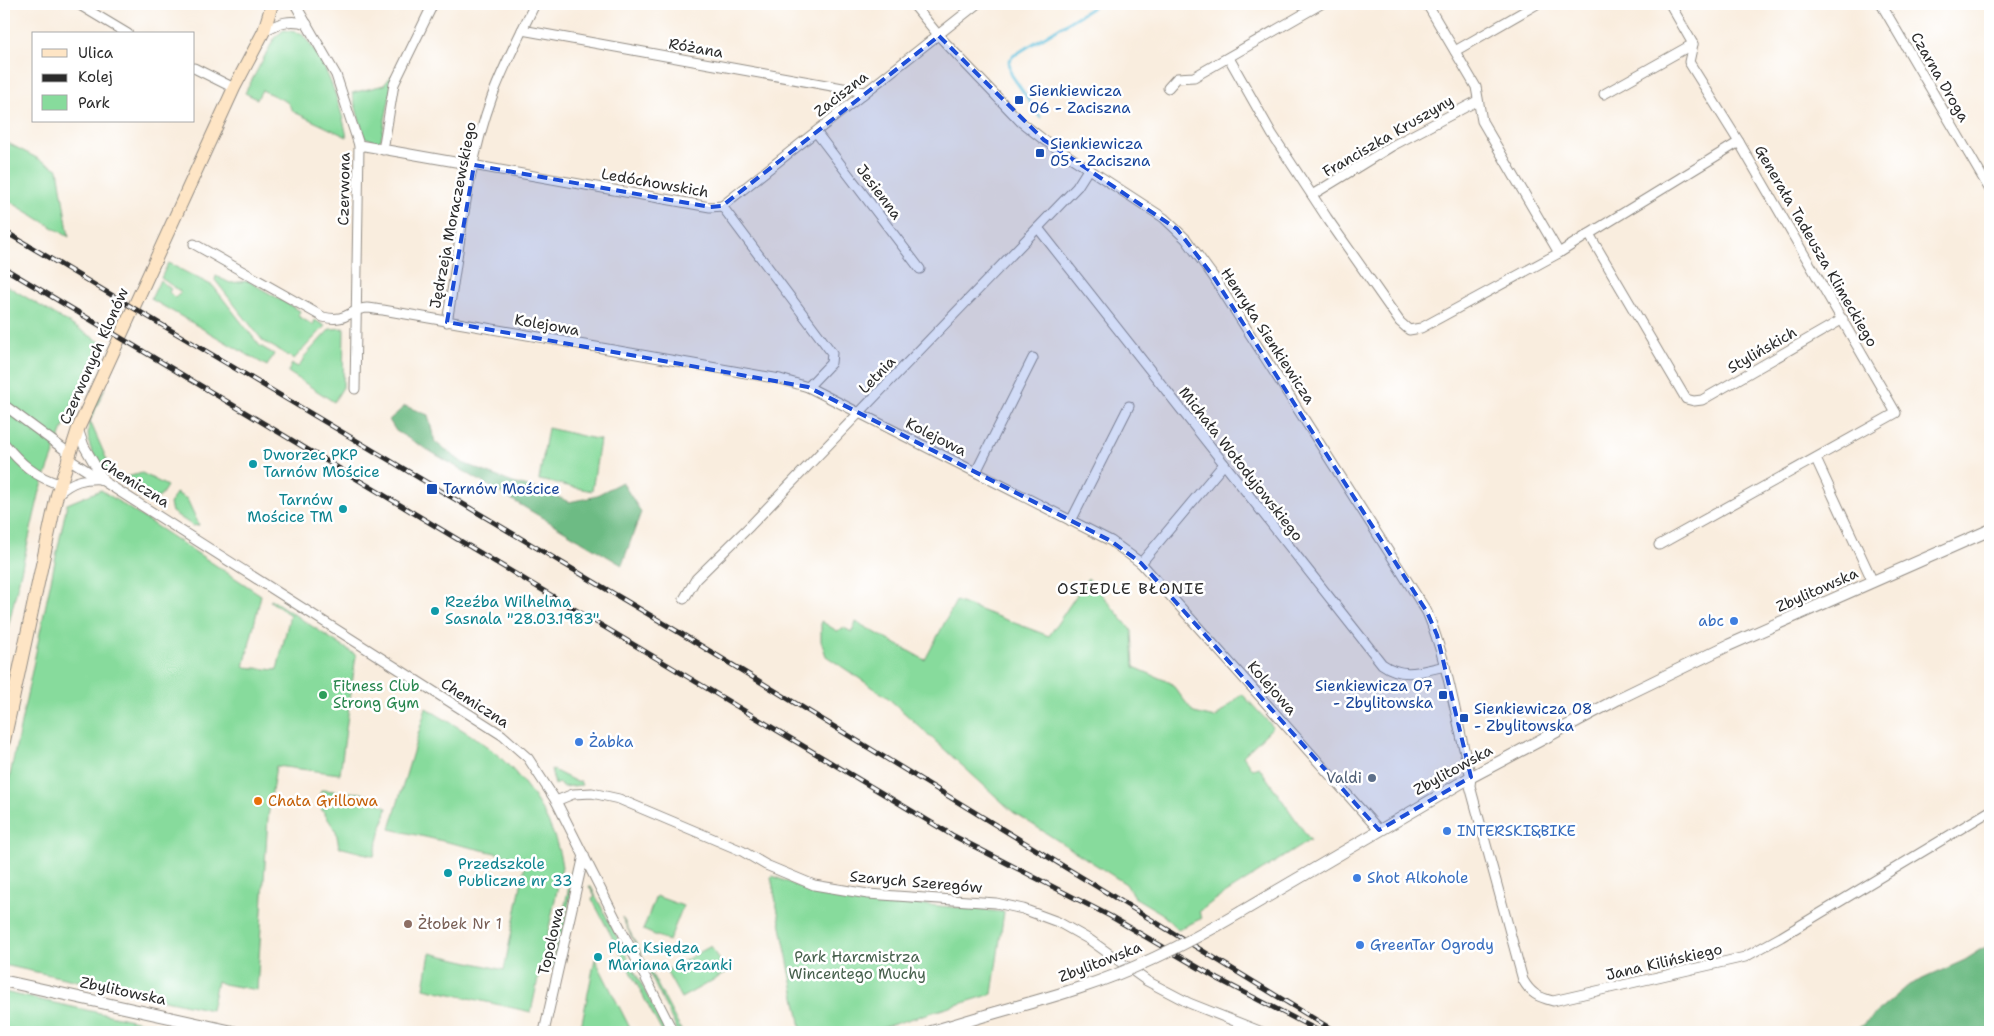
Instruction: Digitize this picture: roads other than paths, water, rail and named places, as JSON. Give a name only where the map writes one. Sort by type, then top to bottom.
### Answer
[{"type":"main road","name":"Czerwonych Klonów","points":[[4,741],[58,490],[68,455],[78,429],[234,88],[264,32],[272,4]]},
{"type":"street","points":[[78,4],[125,32]]},
{"type":"street","name":"Czerwona","points":[[295,4],[336,75],[359,145],[355,389]]},
{"type":"street","points":[[383,150],[394,84],[433,4]]},
{"type":"street","name":"Jędrzeja Moraczewskiego","points":[[447,322],[474,165],[492,96],[535,4]]},
{"type":"street","name":"Henryka Sienkiewicza","points":[[913,4],[938,36],[1021,122],[1044,140],[1164,218],[1186,239],[1196,252],[1427,612],[1437,635],[1471,777]]},
{"type":"street","name":"Zaciszna","points":[[722,206],[977,4]]},
{"type":"street","points":[[1168,88],[1177,78],[1194,77],[1320,4]]},
{"type":"street","points":[[1427,4],[1476,87],[1477,102],[1482,120],[1559,253]]},
{"type":"street","points":[[1455,51],[1537,4]]},
{"type":"street","points":[[1670,4],[1693,44],[1690,62],[1739,142]]},
{"type":"street","name":"Czarna Droga","points":[[1881,4],[1990,190]]},
{"type":"street","points":[[264,32],[282,22],[294,21],[307,24]]},
{"type":"street","name":"Różana","points":[[522,30],[865,92]]},
{"type":"street","points":[[1604,94],[1693,44]]},
{"type":"street","points":[[1229,58],[1272,134],[1312,195]]},
{"type":"street","points":[[195,68],[234,88]]},
{"type":"street","name":"Franciszka Kruszyny","points":[[1312,195],[1392,146],[1477,102]]},
{"type":"street","name":"Jesienna","points":[[816,132],[920,269]]},
{"type":"street","name":"Generała Tadeusza Klimeckiego","points":[[1312,195],[1400,322],[1409,330],[1421,328],[1559,253],[1739,142],[1896,413],[1816,459]]},
{"type":"street","name":"Ledóchowskich","points":[[359,145],[710,207],[722,206],[832,353],[831,363],[808,386]]},
{"type":"street","name":"Letnia","points":[[684,599],[696,578],[1078,187],[1089,168]]},
{"type":"street","name":"Michała Wołodyjowskiego","points":[[1038,228],[1382,664],[1392,672],[1407,674],[1445,666]]},
{"type":"street","name":"Stylińskich","points":[[1589,234],[1679,389],[1686,398],[1694,401],[1702,400],[1843,319]]},
{"type":"street","name":"Kolejowa","points":[[194,244],[324,317],[335,320],[365,308],[780,379],[808,386],[1111,541],[1140,563],[1380,830]]},
{"type":"street","points":[[976,472],[1034,358]]},
{"type":"street","points":[[1071,521],[1129,406]]},
{"type":"street","name":"Chemiczna","points":[[5,408],[104,479],[502,735],[528,758],[556,801],[673,1032]]},
{"type":"street","points":[[78,429],[84,446],[104,479]]},
{"type":"street","points":[[4,443],[18,460],[58,490],[87,478],[104,479]]},
{"type":"street","points":[[1659,545],[1816,459],[1872,582]]},
{"type":"street","points":[[1140,563],[1224,464]]},
{"type":"street","name":"Zbylitowska","points":[[930,1032],[1080,988],[1126,970],[1204,934],[1471,777],[1698,659],[1990,530]]},
{"type":"street","name":"Jana Kilińskiego","points":[[1471,777],[1470,786],[1524,980],[1529,990],[1538,997],[1553,1001],[1745,957],[1990,811]]},
{"type":"street","name":"Szarych Szeregów","points":[[556,801],[573,794],[592,793],[619,799],[742,851],[766,865],[814,885],[868,894],[996,903],[1023,909],[1058,922],[1090,940],[1147,981],[1189,1003],[1262,1032]]},
{"type":"street","name":"Topolowa","points":[[544,1032],[584,855]]},
{"type":"street","name":"Zbylitowska","points":[[4,981],[235,1032]]},
{"type":"waterway","points":[[1040,117],[1011,74],[1009,61],[1013,56],[1098,4]]},
{"type":"railway","points":[[4,231],[680,633],[1336,1032]]},
{"type":"railway","points":[[4,268],[952,835],[1110,916],[1218,979],[1321,1032]]},
{"type":"place","name":"Sienkiewicza 06 - Zaciszna","points":[[1019,100]]},
{"type":"place","name":"Sienkiewicza 05 - Zaciszna","points":[[1040,153]]},
{"type":"place","name":"Dworzec PKP Tarnów Mościce","points":[[253,464]]},
{"type":"place","name":"Tarnów Mościce","points":[[432,489]]},
{"type":"place","name":"Tarnów Mościce TM","points":[[343,509]]},
{"type":"place","name":"Rzeźba Wilhelma Sasnala \"28.03.1983\"","points":[[435,611]]},
{"type":"place","name":"abc","points":[[1734,621]]},
{"type":"place","name":"Fitness Club Strong Gym","points":[[323,695]]},
{"type":"place","name":"Sienkiewicza 07 - Zbylitowska","points":[[1443,695]]},
{"type":"place","name":"Sienkiewicza 08 - Zbylitowska","points":[[1464,718]]},
{"type":"place","name":"Żabka","points":[[579,742]]},
{"type":"place","name":"Valdi","points":[[1372,778]]},
{"type":"place","name":"Chata Grillowa","points":[[258,801]]},
{"type":"place","name":"INTERSKI&BIKE","points":[[1447,831]]},
{"type":"place","name":"Przedszkole Publiczne nr 33","points":[[448,873]]},
{"type":"place","name":"Shot Alkohole","points":[[1357,878]]},
{"type":"place","name":"Żłobek Nr 1","points":[[408,924]]},
{"type":"place","name":"GreenTar Ogrody","points":[[1360,945]]},
{"type":"place","name":"Plac Księdza Mariana Grzanki","points":[[598,957]]},
{"type":"district","name":"OSIEDLE BŁONIE","points":[[1131,588]]},
{"type":"park label","name":"Park Harcmistrza Wincentego Muchy","points":[[857,966]]}]
